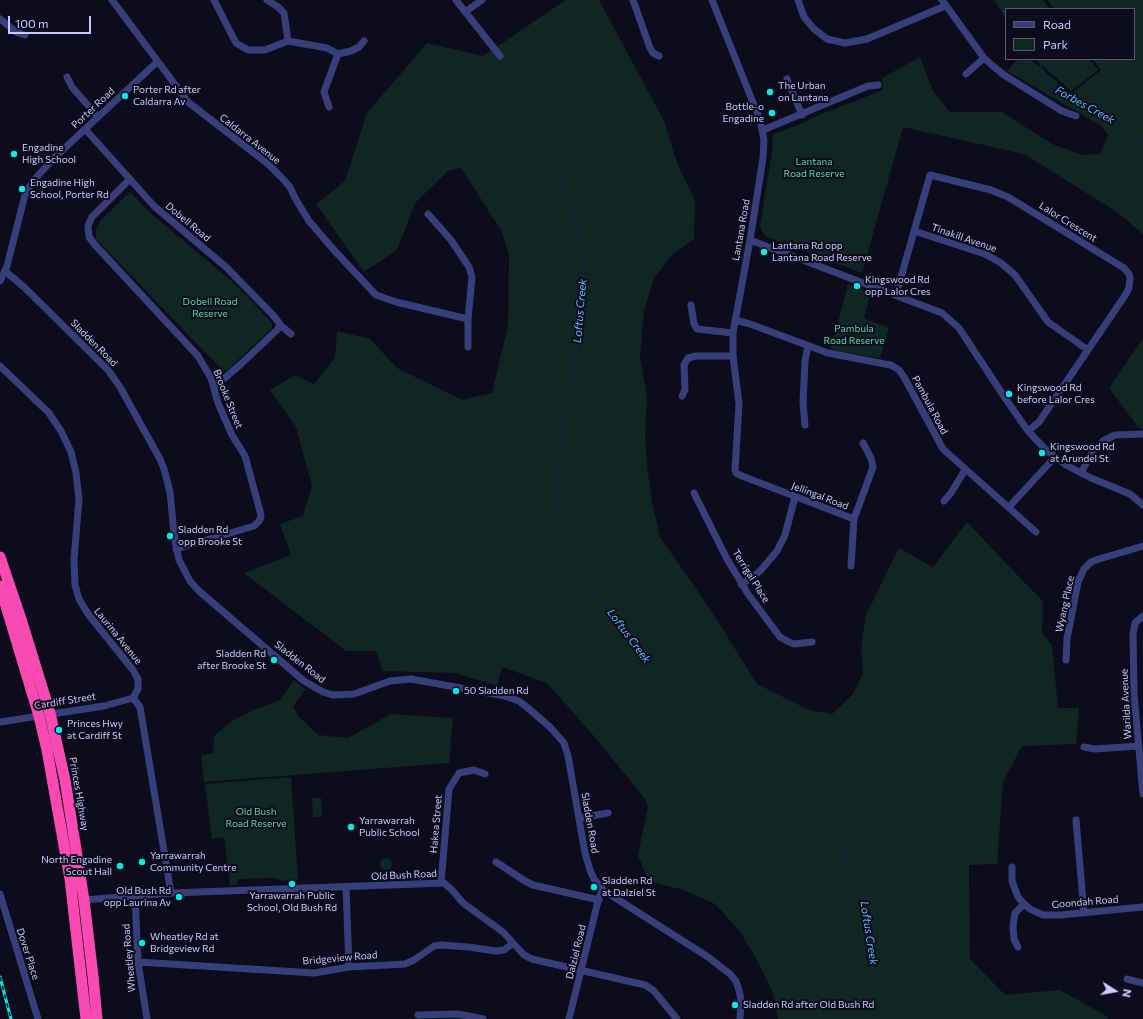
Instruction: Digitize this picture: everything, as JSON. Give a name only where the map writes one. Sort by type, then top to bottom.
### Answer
[{"type":"highway","name":"Princes Highway","points":[[0,557],[20,616],[50,715],[65,780],[84,900],[96,996],[97,1019]]},
{"type":"highway","points":[[0,586],[38,716],[54,789],[70,879],[86,1019]]},
{"type":"highway","points":[[70,879],[84,900],[80,910],[88,973],[83,990]]},
{"type":"street","name":"Caldarra Avenue","points":[[112,0],[188,102],[268,164],[282,178],[290,187],[294,198],[309,221],[376,295],[396,302],[468,319]]},
{"type":"street","points":[[214,0],[236,43],[242,47],[256,51],[264,50],[288,41],[327,48],[338,54],[351,51],[359,47],[364,41]]},
{"type":"street","points":[[267,0],[284,13],[288,41]]},
{"type":"street","points":[[456,0],[500,56]]},
{"type":"street","points":[[465,12],[482,0]]},
{"type":"street","points":[[633,0],[650,48],[653,53],[660,56]]},
{"type":"street","name":"Lantana Road","points":[[712,0],[763,130],[764,146],[750,240],[733,333],[733,356],[739,404],[735,466],[736,472]]},
{"type":"street","points":[[798,0],[804,17],[814,29],[827,38],[845,42],[867,39],[944,3],[984,58],[1004,75],[1062,111],[1076,116]]},
{"type":"street","points":[[0,19],[16,32],[25,35]]},
{"type":"street","points":[[329,107],[324,92],[338,54]]},
{"type":"street","points":[[966,74],[984,58]]},
{"type":"street","name":"Porter Road","points":[[0,281],[5,270],[28,187],[42,170],[157,62]]},
{"type":"street","points":[[67,77],[72,87],[98,117]]},
{"type":"street","points":[[787,79],[802,115]]},
{"type":"street","points":[[763,130],[802,115],[868,86],[878,85]]},
{"type":"street","name":"Dobell Road","points":[[85,129],[154,206],[238,278],[276,318],[280,325],[291,334]]},
{"type":"street","name":"Lalor Crescent","points":[[896,295],[930,175],[992,190],[1008,197],[1124,268],[1129,274],[1129,288],[1122,302],[1039,422],[1028,431]]},
{"type":"street","name":"Brooke Street","points":[[130,179],[92,217],[88,226],[90,237],[96,246],[198,356],[214,386],[218,403],[228,426],[245,456],[262,515],[260,520],[254,526],[176,548]]},
{"type":"street","points":[[428,214],[451,240],[469,267],[472,277],[468,319],[468,347]]},
{"type":"street","name":"Tinakill Avenue","points":[[914,231],[985,254],[1001,262],[1015,275],[1048,322],[1088,350]]},
{"type":"street","points":[[750,240],[936,310],[949,318],[957,325],[1005,398],[1028,431],[1038,442],[1055,457],[1081,473],[1130,494],[1143,504]]},
{"type":"street","name":"Sladden Road","points":[[5,270],[108,370],[117,383],[160,459],[164,469],[170,492],[176,548],[184,571],[199,591],[304,680],[323,692],[333,695],[354,694],[390,681],[411,679],[505,696],[524,705],[551,728],[564,743],[568,756],[590,870],[594,879],[603,890],[708,957],[730,974],[736,981],[739,990],[741,1000],[740,1019]]},
{"type":"street","points":[[691,305],[694,324],[697,328],[733,333]]},
{"type":"street","name":"Pambula Road","points":[[735,320],[750,324],[836,356],[885,364],[899,370],[943,449],[1036,532]]},
{"type":"street","points":[[214,386],[241,364],[280,325]]},
{"type":"street","points":[[805,425],[803,403],[808,346]]},
{"type":"street","points":[[682,396],[685,390],[684,365],[688,358],[696,356],[733,356]]},
{"type":"street","name":"Laurina Avenue","points":[[0,366],[49,413],[61,431],[71,452],[76,473],[79,499],[74,559],[74,578],[79,599],[88,614],[137,676],[139,686],[133,698]]},
{"type":"street","points":[[1081,473],[1092,452],[1103,442],[1116,436],[1143,434]]},
{"type":"street","points":[[854,519],[873,467],[871,458],[863,443]]},
{"type":"street","points":[[1009,507],[1055,457]]},
{"type":"street","points":[[944,501],[951,493],[965,470]]},
{"type":"street","name":"Jellingal Road","points":[[736,472],[742,476],[854,519],[851,566]]},
{"type":"street","name":"Terrigal Place","points":[[694,493],[741,584],[780,637],[794,644],[812,642]]},
{"type":"street","points":[[741,584],[756,574],[773,558],[785,535],[795,497]]},
{"type":"street","name":"Wyang Place","points":[[1066,660],[1066,650],[1078,582],[1084,569],[1091,562],[1143,546]]},
{"type":"street","name":"Warilda Avenue","points":[[1143,616],[1135,623],[1133,634],[1134,694],[1143,794]]},
{"type":"street","points":[[133,698],[140,707],[171,893]]},
{"type":"street","name":"Cardiff Street","points":[[0,722],[104,706],[133,698]]},
{"type":"street","points":[[1084,747],[1095,749],[1138,746]]},
{"type":"street","name":"Hakea Street","points":[[441,883],[449,789],[459,774],[474,770],[485,774]]},
{"type":"street","points":[[579,818],[608,813]]},
{"type":"street","points":[[1076,820],[1084,913]]},
{"type":"street","points":[[496,862],[529,883],[599,900]]},
{"type":"street","name":"Goondah Road","points":[[1012,866],[1014,888],[1024,904],[1036,913],[1050,916],[1143,907]]},
{"type":"street","name":"Old Bush Road","points":[[84,900],[171,893],[447,884],[464,903],[503,932],[512,944],[524,955],[532,959],[650,987],[677,1019]]},
{"type":"street","points":[[346,887],[349,967]]},
{"type":"street","name":"Dalziel Road","points":[[569,1019],[600,894],[603,890]]},
{"type":"street","name":"Dover Place","points":[[0,894],[38,1019]]},
{"type":"street","name":"Wheatley Road","points":[[135,895],[138,962],[147,1019]]},
{"type":"street","points":[[1018,948],[1014,939],[1013,926],[1016,913],[1024,904]]},
{"type":"street","name":"Bridgeview Road","points":[[138,962],[314,973],[349,967],[405,964],[414,960],[434,946],[441,945],[468,947],[496,951],[504,950],[512,944]]},
{"type":"street","points":[[1127,979],[1143,983]]},
{"type":"street","points":[[418,1015],[458,1014],[483,1019]]},
{"type":"green space","points":[[566,0],[599,0],[664,121],[677,163],[695,201],[694,239],[672,255],[654,278],[644,311],[640,358],[647,398],[645,433],[647,466],[652,502],[660,537],[712,612],[757,684],[809,710],[832,714],[852,695],[863,674],[861,649],[866,615],[899,548],[933,567],[967,522],[1043,601],[1042,633],[1052,645],[1058,708],[1079,708],[1076,744],[1022,746],[1003,782],[997,864],[969,865],[970,959],[1005,995],[1060,990],[1105,1015],[1108,1019],[778,1019],[773,993],[756,958],[739,930],[715,904],[684,890],[648,881],[638,855],[648,806],[645,799],[593,735],[547,683],[502,667],[497,686],[455,673],[383,671],[376,651],[346,651],[244,573],[291,555],[280,524],[303,516],[312,486],[296,427],[270,390],[295,375],[314,384],[335,358],[337,331],[370,339],[397,368],[462,400],[492,393],[508,325],[509,255],[502,232],[461,168],[448,171],[415,203],[397,250],[364,272],[316,204],[345,181],[367,113],[427,43],[483,56]]},
{"type":"green space","points":[[994,0],[1043,0],[1049,8],[1005,8],[1005,17]]},
{"type":"green space","name":"Lantana Road Reserve","points":[[1047,0],[1143,0],[1143,234],[1117,212],[1024,154],[903,127],[862,273],[765,236],[760,225],[772,152],[773,134],[883,90],[882,78],[920,57],[933,91],[950,112],[1002,112],[1052,144],[1082,155],[1100,154],[1108,135],[1100,125],[1007,71],[1017,60],[1031,60],[1071,94],[1101,70],[1094,60],[1135,60],[1135,8],[1053,8]]},
{"type":"green space","points":[[1036,60],[1090,60],[1098,70],[1071,91]]},
{"type":"green space","name":"Dobell Road Reserve","points":[[130,192],[148,211],[234,283],[272,323],[272,328],[226,371],[223,371],[96,239],[96,230],[100,221]]},
{"type":"green space","name":"Pambula Road Reserve","points":[[848,284],[871,293],[864,318],[889,328],[880,358],[831,349]]},
{"type":"green space","points":[[1143,338],[1143,429],[1138,427],[1109,388]]},
{"type":"green space","points":[[294,680],[305,689],[293,707],[300,718],[318,735],[348,738],[391,714],[453,718],[449,763],[204,782],[201,756],[213,753],[214,736],[232,721],[256,709],[280,700]]},
{"type":"green space","name":"Old Bush Road Reserve","points":[[291,777],[298,880],[283,881],[276,878],[239,879],[236,885],[230,885],[224,837],[212,839],[205,784]]},
{"type":"green space","points":[[312,798],[321,798],[322,817],[313,817]]},
{"type":"green space","points":[[386,858],[390,860],[392,864],[390,868],[386,870],[382,868],[380,864],[382,860]]},
{"type":"waterway","name":"Forbes Creek","points":[[1002,0],[1005,16]]},
{"type":"waterway","name":"Forbes Creek","points":[[1038,60],[1050,86],[1111,117],[1131,135],[1143,143]]},
{"type":"waterway","name":"Loftus Creek","points":[[561,178],[577,226],[584,267],[576,358],[564,423],[555,503],[578,572],[646,655],[672,710],[750,791],[834,842],[863,894],[872,958],[890,1019]]},
{"type":"waterway","points":[[845,860],[859,831],[920,746],[939,729],[967,689],[982,679]]},
{"type":"railway","points":[[0,977],[11,1019]]},
{"type":"place","name":"The Urban on Lantana","points":[[770,92]]},
{"type":"place","name":"Porter Rd after Caldarra Av","points":[[125,96]]},
{"type":"place","name":"Bottle-o Engadine","points":[[772,113]]},
{"type":"place","name":"Engadine High School","points":[[14,154]]},
{"type":"place","name":"Engadine High School, Porter Rd","points":[[22,189]]},
{"type":"place","name":"Lantana Rd opp Lantana Road Reserve","points":[[764,252]]},
{"type":"place","name":"Kingswood Rd opp Lalor Cres","points":[[857,286]]},
{"type":"place","name":"Kingswood Rd before Lalor Cres","points":[[1009,394]]},
{"type":"place","name":"Kingswood Rd at Arundel St","points":[[1042,453]]},
{"type":"place","name":"Sladden Rd opp Brooke St","points":[[170,536]]},
{"type":"place","name":"Sladden Rd after Brooke St","points":[[274,660]]},
{"type":"place","name":"50 Sladden Rd","points":[[456,691]]},
{"type":"place","name":"Princes Hwy at Cardiff St","points":[[59,730]]},
{"type":"place","name":"Yarrawarrah Public School","points":[[351,827]]},
{"type":"place","name":"Yarrawarrah Community Centre","points":[[142,862]]},
{"type":"place","name":"North Engadine Scout Hall","points":[[120,866]]},
{"type":"place","name":"Yarrawarrah Public School, Old Bush Rd","points":[[292,884]]},
{"type":"place","name":"Sladden Rd at Dalziel St","points":[[594,887]]},
{"type":"place","name":"Old Bush Rd opp Laurina Av","points":[[179,897]]},
{"type":"place","name":"Wheatley Rd at Bridgeview Rd","points":[[142,943]]},
{"type":"place","name":"Sladden Rd after Old Bush Rd","points":[[735,1005]]}]
